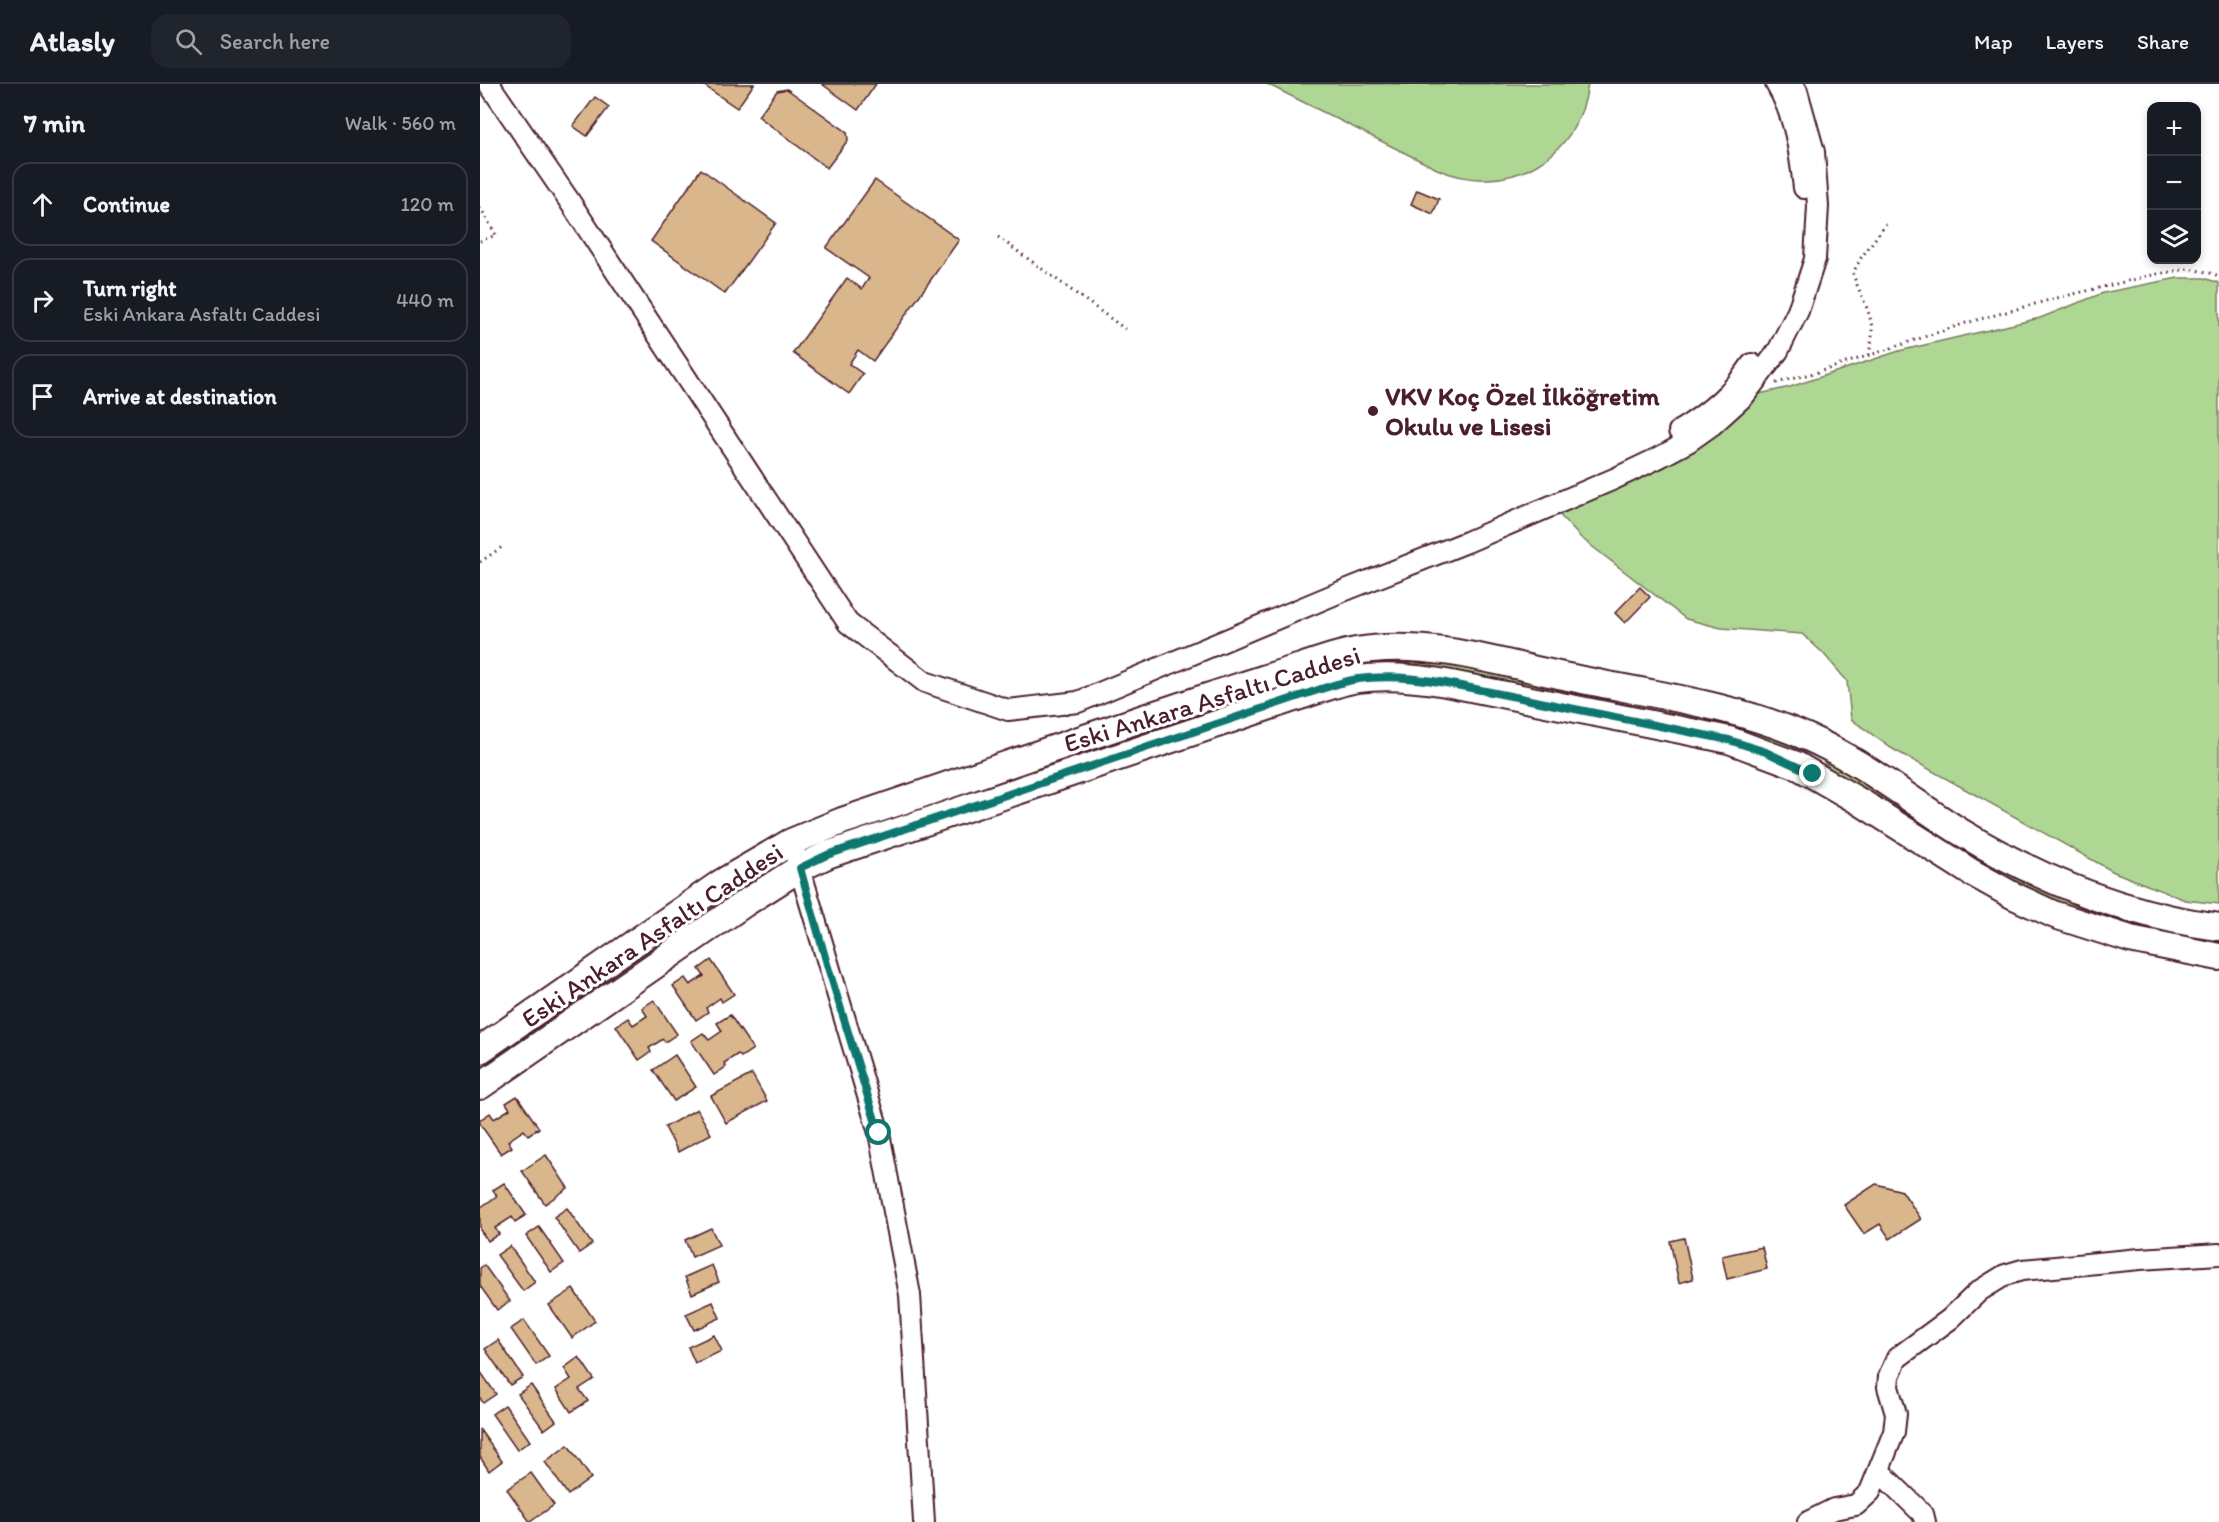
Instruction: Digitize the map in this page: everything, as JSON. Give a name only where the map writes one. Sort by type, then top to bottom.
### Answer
[{"type":"main road","name":"Eski Ankara Asfaltı Caddesi","points":[[480,1050],[711,890],[791,842],[842,821],[1153,715],[1334,656],[1372,649],[1409,648],[1458,654],[1701,705],[1766,721],[1825,746],[1958,830],[2041,876],[2077,892],[2124,907],[2166,918],[2219,927]]},
{"type":"main road","name":"Eski Ankara Asfaltı Caddesi","points":[[480,1086],[745,903],[800,868],[827,855],[1356,680],[1407,677],[1729,740],[1766,752],[1813,774],[1970,871],[2022,900],[2064,918],[2130,939],[2219,957]]},
{"type":"street","points":[[489,84],[848,623],[925,682],[1008,710],[1078,702],[1614,479],[1688,442],[1720,418],[1744,396],[1778,351],[1798,311],[1815,259],[1818,206],[1814,152],[1797,91],[1792,84]]},
{"type":"street","points":[[1523,517],[1524,508],[1529,503],[1650,449],[1693,423],[1742,378],[1771,336],[1788,302],[1803,253],[1805,203],[1800,153],[1784,96],[1776,84]]},
{"type":"street","points":[[791,842],[879,1133],[910,1295],[924,1522]]},
{"type":"street","points":[[1808,1522],[1834,1509],[1856,1505],[1864,1500],[1870,1492],[1894,1432],[1896,1414],[1888,1387],[1889,1376],[1897,1358],[1950,1319],[1979,1291],[1996,1279],[2022,1270],[2219,1254]]},
{"type":"street","points":[[1879,1471],[1923,1514],[1925,1522]]},
{"type":"path","points":[[480,207],[496,235],[480,241]]},
{"type":"path","points":[[1869,355],[1872,330],[1853,273],[1886,224]]},
{"type":"path","points":[[998,237],[1125,329]]},
{"type":"path","points":[[1755,381],[1784,382],[1966,322],[2157,274],[2188,269],[2219,276]]},
{"type":"path","points":[[480,562],[502,547]]},
{"type":"green space","points":[[1267,84],[1588,84],[1582,111],[1570,134],[1554,152],[1535,166],[1512,175],[1488,179],[1463,177],[1437,169]]},
{"type":"green space","points":[[2178,278],[2204,278],[2219,283],[2219,904],[2185,900],[2114,872],[1891,748],[1851,719],[1847,681],[1823,653],[1802,634],[1721,628],[1686,619],[1580,537],[1556,511],[1759,394],[1790,387],[1899,351],[2040,318],[2103,293]]},
{"type":"green space","points":[[1374,659],[1434,660],[1715,718],[1791,742],[1797,748],[1796,753],[1745,733],[1421,669],[824,844],[947,801],[985,783],[1336,665]]},
{"type":"green space","points":[[1826,759],[1926,822],[2219,937],[2219,944],[2189,941],[2089,916],[2034,894],[1988,871],[1836,775],[1825,763]]},
{"type":"green space","points":[[756,876],[759,880],[480,1074],[480,1063],[708,906]]},
{"type":"building","points":[[702,84],[754,84],[737,108]]},
{"type":"building","points":[[822,84],[876,84],[858,110]]},
{"type":"building","points":[[787,89],[847,132],[848,140],[827,168],[758,116],[777,91]]},
{"type":"building","points":[[595,97],[609,107],[587,136],[573,126]]},
{"type":"building","points":[[701,169],[776,223],[725,294],[651,241]]},
{"type":"building","points":[[875,180],[959,240],[873,361],[858,350],[849,364],[863,374],[849,394],[793,353],[847,278],[862,289],[869,278],[826,248]]},
{"type":"building","points":[[1417,190],[1439,199],[1433,214],[1411,204]]},
{"type":"building","points":[[1640,587],[1650,597],[1625,623],[1615,613]]},
{"type":"building","points":[[711,960],[734,994],[722,1002],[720,998],[706,1008],[708,1012],[696,1020],[673,986],[685,978],[690,985],[704,976],[699,969]]},
{"type":"building","points":[[654,1000],[677,1034],[649,1048],[651,1052],[639,1060],[616,1026],[628,1018],[633,1025],[647,1016],[642,1008]]},
{"type":"building","points":[[730,1015],[753,1049],[741,1057],[738,1054],[724,1063],[726,1067],[714,1075],[691,1041],[703,1033],[709,1040],[722,1031],[717,1023]]},
{"type":"building","points":[[675,1055],[696,1087],[674,1101],[653,1070]]},
{"type":"building","points":[[752,1074],[767,1101],[726,1123],[711,1096]]},
{"type":"building","points":[[517,1096],[539,1128],[528,1135],[524,1130],[508,1141],[512,1147],[501,1154],[480,1124],[480,1120],[490,1113],[494,1119],[510,1109],[506,1103]]},
{"type":"building","points":[[697,1109],[711,1134],[678,1152],[665,1127]]},
{"type":"building","points":[[546,1155],[568,1188],[545,1204],[522,1171]]},
{"type":"building","points":[[504,1183],[526,1215],[515,1222],[512,1217],[495,1228],[499,1234],[488,1241],[480,1230],[480,1205],[481,1207],[497,1196],[493,1190]]},
{"type":"building","points":[[1876,1184],[1902,1191],[1921,1219],[1890,1239],[1880,1224],[1864,1234],[1844,1205]]},
{"type":"building","points":[[567,1208],[592,1244],[579,1253],[554,1217]]},
{"type":"building","points":[[539,1227],[564,1263],[551,1272],[526,1236]]},
{"type":"building","points":[[711,1228],[719,1245],[692,1257],[685,1240]]},
{"type":"building","points":[[1684,1238],[1693,1279],[1679,1283],[1670,1241]]},
{"type":"building","points":[[510,1246],[535,1282],[523,1291],[497,1255]]},
{"type":"building","points":[[1762,1247],[1767,1269],[1727,1279],[1722,1256]]},
{"type":"building","points":[[484,1265],[510,1301],[497,1310],[480,1286],[480,1268]]},
{"type":"building","points":[[712,1265],[719,1282],[692,1294],[685,1277]]},
{"type":"building","points":[[573,1289],[595,1321],[572,1338],[549,1305]]},
{"type":"building","points":[[713,1302],[720,1318],[694,1330],[686,1314]]},
{"type":"building","points":[[524,1320],[549,1356],[536,1365],[511,1329]]},
{"type":"building","points":[[714,1335],[722,1351],[695,1363],[688,1347]]},
{"type":"building","points":[[498,1340],[523,1377],[510,1385],[485,1349]]},
{"type":"building","points":[[579,1357],[594,1379],[579,1389],[588,1401],[571,1412],[556,1389],[571,1379],[564,1368]]},
{"type":"building","points":[[480,1371],[496,1394],[483,1403],[480,1398]]},
{"type":"building","points":[[531,1385],[556,1421],[544,1430],[518,1394]]},
{"type":"building","points":[[505,1405],[530,1441],[517,1450],[492,1414]]},
{"type":"building","points":[[480,1430],[502,1461],[489,1471],[480,1457]]},
{"type":"building","points":[[568,1445],[591,1478],[568,1495],[545,1462]]},
{"type":"building","points":[[531,1473],[554,1505],[530,1522],[507,1489]]},
{"type":"place","name":"VKV Koç Özel İlköğretim Okulu ve Lisesi","points":[[1373,411]]},
{"type":"route","points":[[879,1133],[800,868],[827,855],[1300,696],[1356,680],[1378,677],[1407,677],[1446,683],[1729,740],[1766,752],[1813,774]]}]
